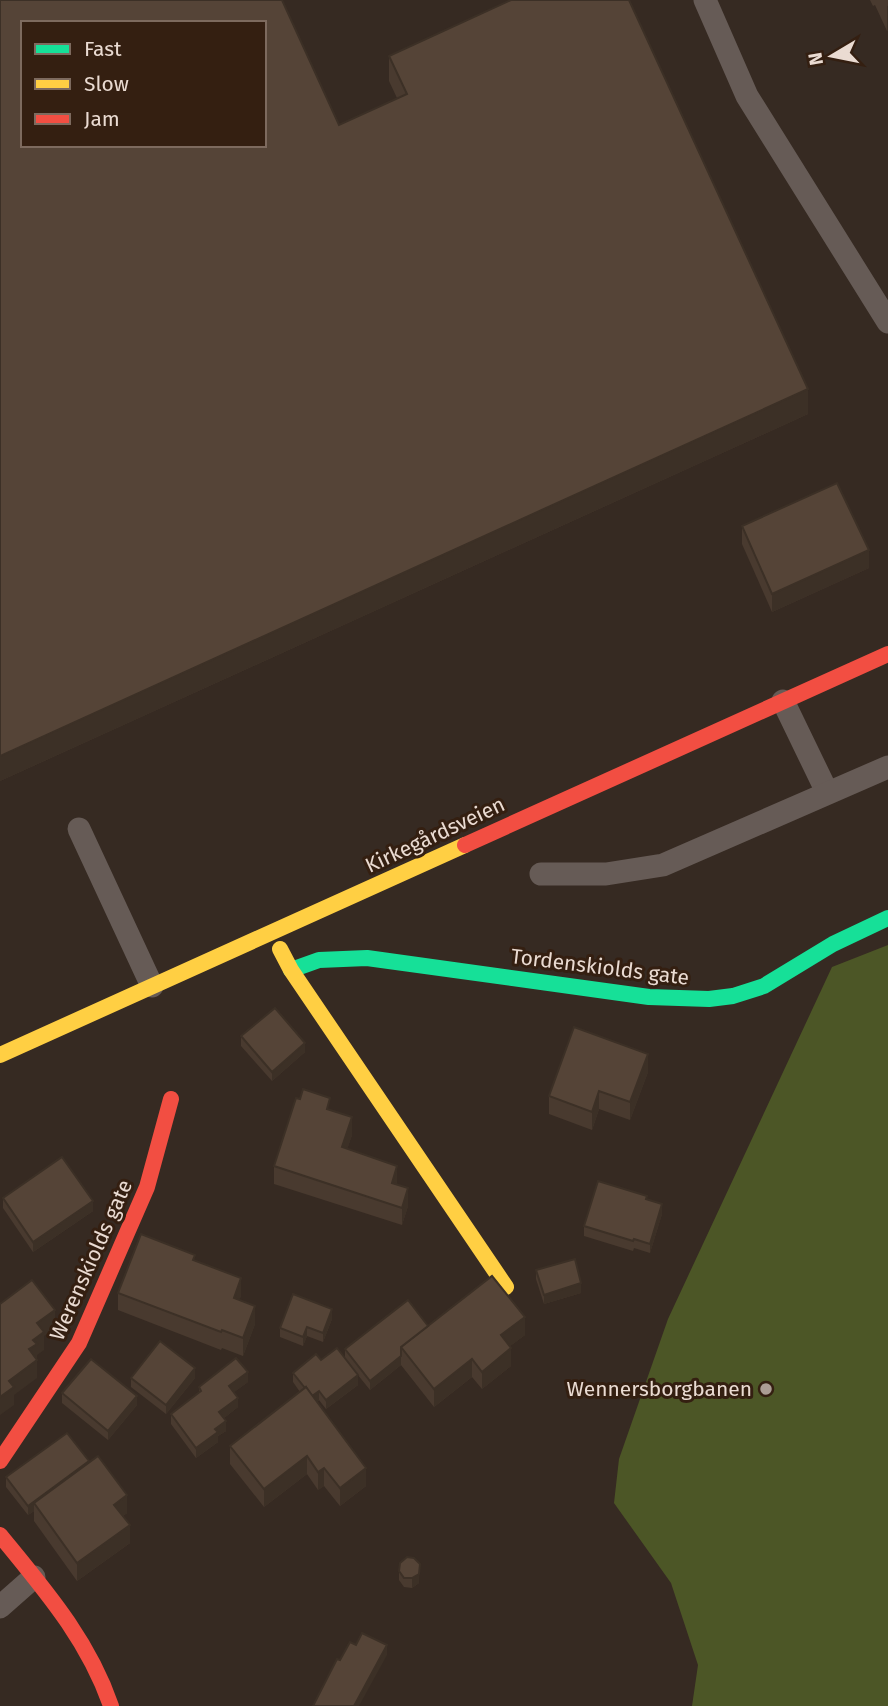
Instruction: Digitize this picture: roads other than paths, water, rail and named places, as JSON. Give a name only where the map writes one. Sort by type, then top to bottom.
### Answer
[{"type":"street","name":"Kirkegårdsveien","points":[[0,1055],[888,653]]},
{"type":"street","name":"Tordenskiolds gate","points":[[291,970],[303,963],[328,957],[367,958],[649,997],[718,999],[766,985],[856,931],[888,918]]},
{"type":"street","points":[[271,932],[291,970],[506,1287]]},
{"type":"street","name":"Werenskiolds gate","points":[[0,1461],[79,1343],[147,1188],[171,1099]]},
{"type":"street","points":[[0,1535],[90,1655],[111,1706]]},
{"type":"lane","points":[[705,0],[747,96],[888,322]]},
{"type":"lane","points":[[783,701],[827,792]]},
{"type":"lane","points":[[541,874],[606,874],[663,865],[888,766]]},
{"type":"lane","points":[[79,829],[152,986]]},
{"type":"lane","points":[[0,1607],[34,1577]]},
{"type":"place","name":"Wennersborgbanen","points":[[766,1389]]}]
